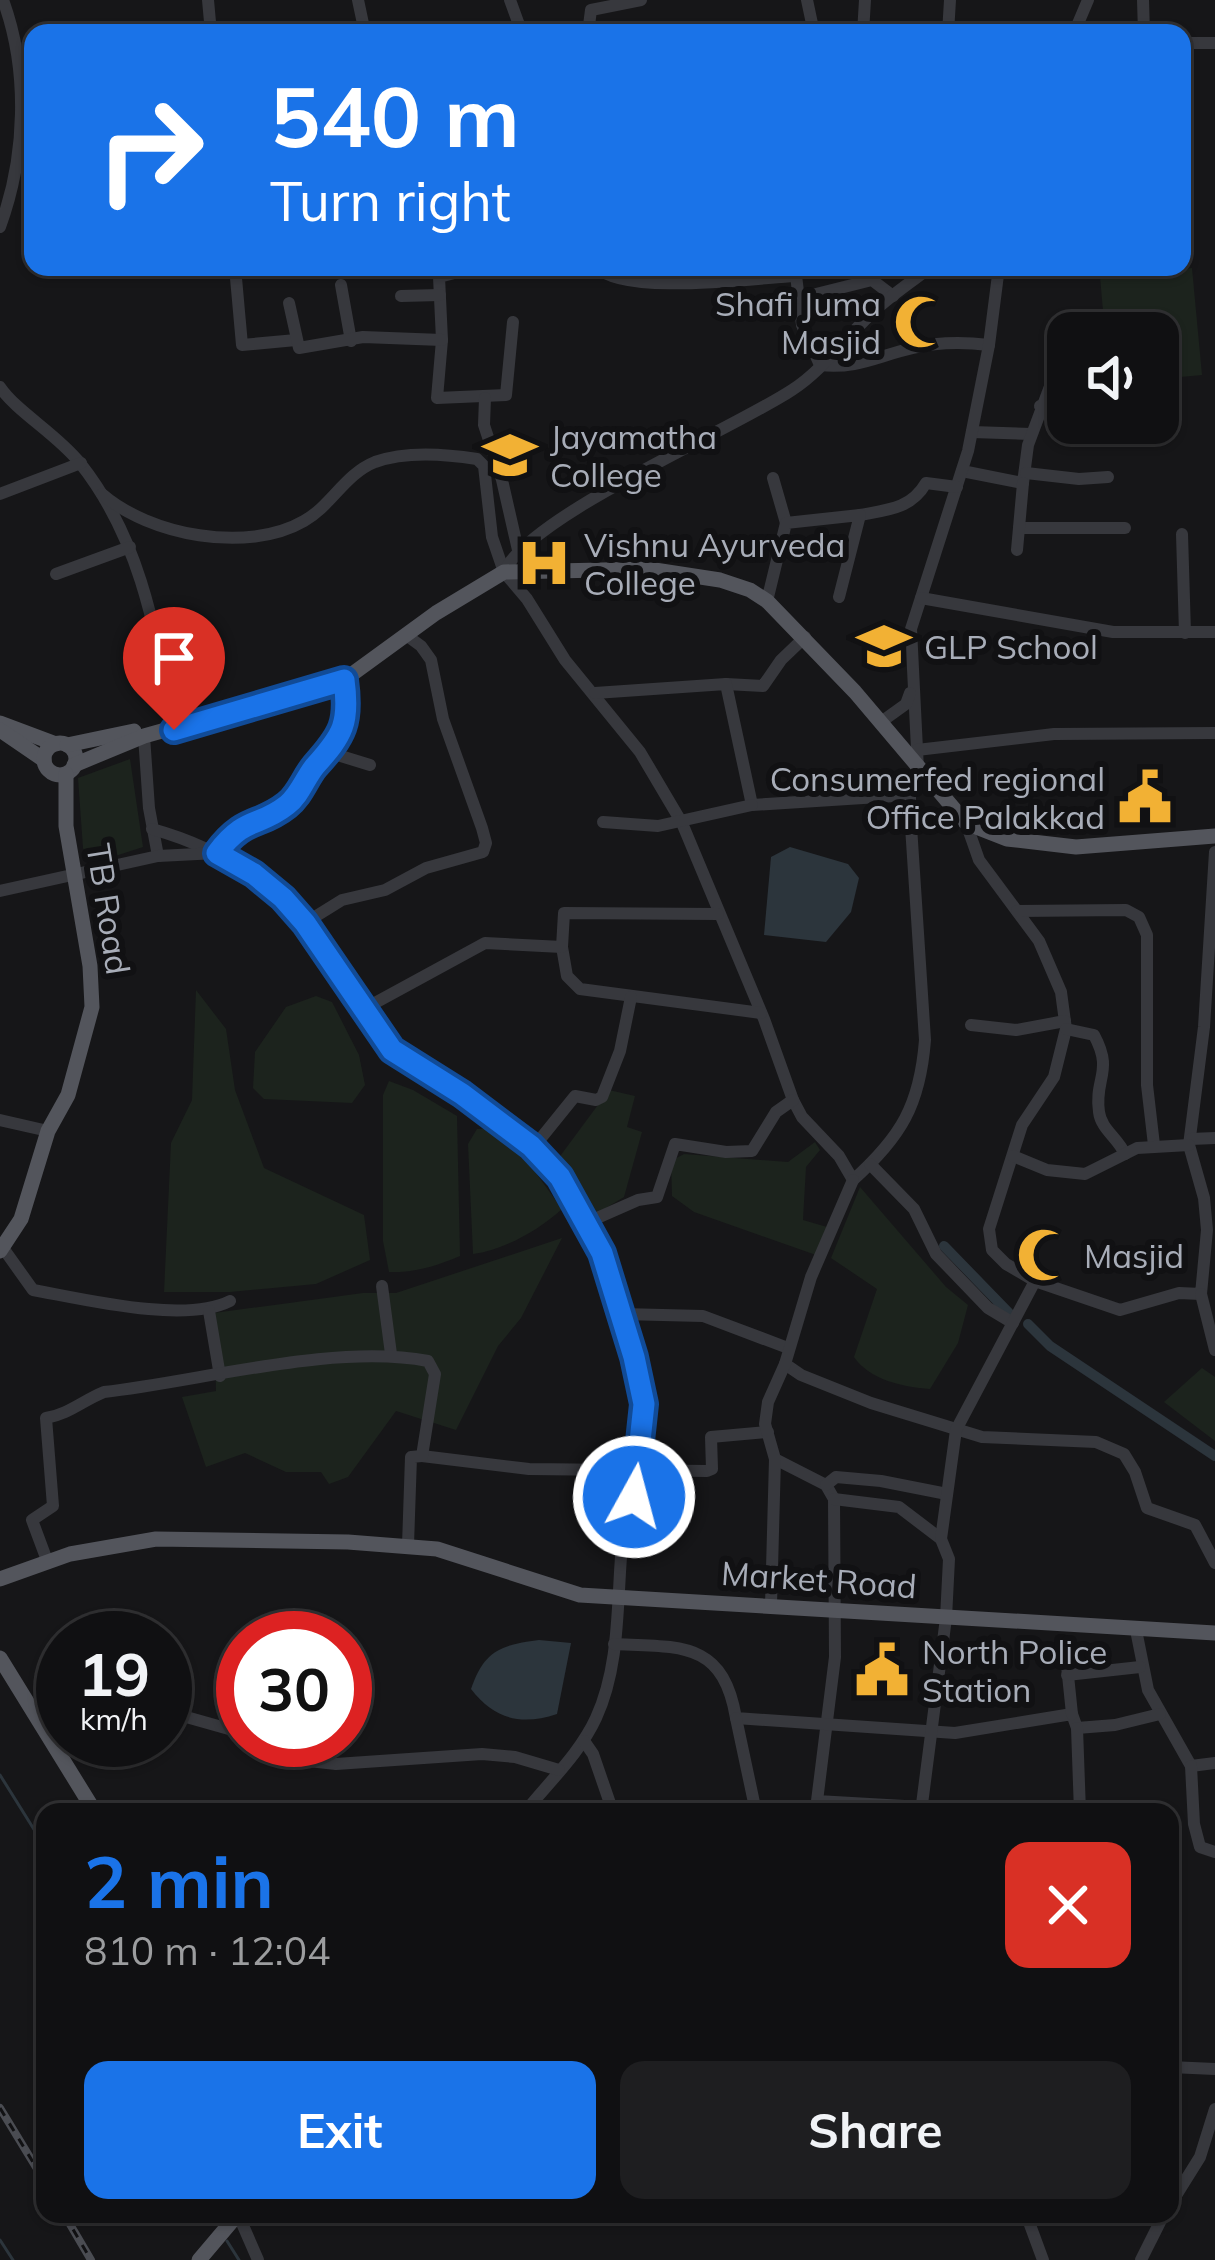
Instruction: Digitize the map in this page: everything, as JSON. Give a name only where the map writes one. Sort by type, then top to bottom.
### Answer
[{"type":"main road","points":[[58,767],[342,673],[514,564],[648,569],[720,580],[766,601],[805,637],[966,824],[1007,838],[1076,848],[1215,836]]},
{"type":"main road","points":[[58,767],[46,752],[61,744],[173,726],[344,680],[406,634]]},
{"type":"main road","points":[[0,727],[61,744]]},
{"type":"main road","points":[[0,727],[58,767]]},
{"type":"main road","name":"TB Road","points":[[2,1250],[21,1219],[48,1131],[68,1095],[92,1007],[90,966],[58,767],[74,751],[61,744]]},
{"type":"main road","name":"Market Road","points":[[0,1579],[70,1555],[155,1540],[407,1545],[437,1549],[580,1595],[1215,1633]]},
{"type":"main road","points":[[0,1658],[90,1803]]},
{"type":"main road","points":[[200,2260],[231,2223]]},
{"type":"street","points":[[3,0],[21,62],[24,100]]},
{"type":"street","points":[[589,24],[591,10],[641,0]]},
{"type":"street","points":[[14,30],[24,44]]},
{"type":"street","points":[[0,227],[24,134]]},
{"type":"street","points":[[236,276],[242,345],[296,340]]},
{"type":"street","points":[[444,276],[440,277],[437,398],[506,395],[513,322]]},
{"type":"street","points":[[608,276],[689,284],[760,276]]},
{"type":"street","points":[[796,276],[802,325],[820,365]]},
{"type":"street","points":[[514,564],[596,497],[797,387],[919,276]]},
{"type":"street","points":[[770,1605],[776,1459],[768,1432],[768,1402],[812,1276],[853,1180],[902,1130],[922,1078],[925,1040],[910,795],[910,782],[918,769],[911,629],[972,432],[998,276]]},
{"type":"street","points":[[800,298],[872,280],[893,296]]},
{"type":"street","points":[[341,285],[351,340]]},
{"type":"street","points":[[401,296],[440,295]]},
{"type":"street","points":[[289,304],[299,348],[400,336],[442,340]]},
{"type":"street","points":[[820,365],[851,368],[912,348],[949,343],[989,345]]},
{"type":"street","points":[[0,386],[81,464],[130,547],[140,572],[173,726]]},
{"type":"street","points":[[1017,550],[1031,434],[1047,390]]},
{"type":"street","points":[[485,398],[484,425],[502,480],[514,564]]},
{"type":"street","points":[[1040,406],[1047,407]]},
{"type":"street","points":[[972,432],[1031,434]]},
{"type":"street","points":[[102,494],[126,512],[168,527],[247,536],[304,521],[356,472],[374,463],[408,456],[477,459],[484,466],[492,537],[514,564],[565,660],[640,752],[682,823],[793,1100],[853,1180]]},
{"type":"street","points":[[0,494],[81,464]]},
{"type":"street","points":[[962,471],[1024,478],[1108,477]]},
{"type":"street","points":[[766,601],[786,523],[773,478]]},
{"type":"street","points":[[786,523],[900,508],[926,483],[957,487]]},
{"type":"street","points":[[1020,508],[1041,529]]},
{"type":"street","points":[[839,597],[860,515]]},
{"type":"street","points":[[1019,528],[1125,528]]},
{"type":"street","points":[[1181,534],[1185,633]]},
{"type":"street","points":[[56,574],[130,547]]},
{"type":"street","points":[[921,598],[1113,632],[1215,632]]},
{"type":"street","points":[[305,923],[329,905],[385,890],[426,868],[483,852],[482,828],[443,719],[431,660],[406,634]]},
{"type":"street","points":[[596,693],[763,686],[805,637]]},
{"type":"street","points":[[0,891],[158,856],[217,853],[238,826],[286,806],[331,753],[347,707],[344,680]]},
{"type":"street","points":[[726,684],[752,806]]},
{"type":"street","points":[[881,722],[906,704],[912,686]]},
{"type":"street","points":[[917,750],[1054,734],[1215,733]]},
{"type":"street","points":[[144,736],[158,856]]},
{"type":"street","points":[[331,753],[370,765]]},
{"type":"street","points":[[603,822],[658,826],[752,806],[910,795]]},
{"type":"street","points":[[966,824],[979,860],[1039,941],[1060,992],[1065,1025],[1054,1077],[1022,1124],[989,1229],[992,1250],[1035,1281],[1120,1310],[1179,1293],[1201,1294]]},
{"type":"street","points":[[152,829],[217,853],[283,898],[392,1050],[462,1094],[532,1148],[560,1177],[588,1222],[622,1314],[644,1404],[639,1468],[622,1549],[607,1685],[584,1741],[559,1770],[540,1803]]},
{"type":"street","points":[[1215,851],[1204,1027],[1190,1142],[1204,1198],[1207,1230],[1201,1294],[1215,1350]]},
{"type":"street","points":[[1017,910],[1126,910],[1139,917],[1148,934],[1147,1085],[1154,1145]]},
{"type":"street","points":[[718,914],[563,914],[567,976],[573,986],[761,1013]]},
{"type":"street","points":[[362,1010],[485,943],[562,947]]},
{"type":"street","points":[[532,1148],[575,1096],[602,1097],[620,1051],[631,997]]},
{"type":"street","points":[[970,1025],[1016,1030],[1065,1025],[1094,1034],[1106,1066],[1098,1109],[1102,1124],[1118,1138],[1125,1154]]},
{"type":"street","points":[[588,1222],[638,1200],[657,1197],[675,1144],[752,1151],[776,1112],[793,1100]]},
{"type":"street","points":[[0,1120],[48,1131]]},
{"type":"street","points":[[1013,1156],[1047,1170],[1085,1174],[1154,1145],[1215,1138]]},
{"type":"street","points":[[870,1164],[914,1209],[936,1254],[988,1308],[1013,1323]]},
{"type":"street","points":[[2,1250],[33,1290],[116,1305],[209,1311],[230,1301]]},
{"type":"street","points":[[940,1539],[956,1430],[1035,1281]]},
{"type":"street","points":[[382,1286],[391,1354]]},
{"type":"street","points":[[209,1311],[220,1376]]},
{"type":"street","points":[[622,1314],[703,1316],[788,1348]]},
{"type":"street","points":[[48,1563],[32,1520],[53,1506],[46,1418],[66,1414],[78,1402],[104,1392],[391,1354],[428,1361],[435,1374],[422,1456]]},
{"type":"street","points":[[785,1364],[872,1403],[956,1430],[1010,1441],[1096,1442],[1124,1454],[1136,1472],[1147,1508],[1195,1526],[1215,1563]]},
{"type":"street","points":[[407,1545],[411,1457],[529,1469],[707,1472],[712,1469],[711,1437],[768,1432]]},
{"type":"street","points":[[776,1459],[826,1485],[834,1499],[837,1609],[829,1725],[817,1802],[830,1803]]},
{"type":"street","points":[[826,1485],[836,1477],[854,1478],[946,1495]]},
{"type":"street","points":[[834,1499],[899,1507],[940,1539],[949,1559],[923,1803]]},
{"type":"street","points":[[1136,1630],[1141,1667],[1160,1714],[1191,1766],[1200,1847],[1215,1852]]},
{"type":"street","points":[[614,1644],[690,1651],[713,1662],[723,1673],[753,1803]]},
{"type":"street","points":[[1066,1656],[1079,1803]]},
{"type":"street","points":[[1067,1676],[1141,1667]]},
{"type":"street","points":[[32,1708],[36,1707]]},
{"type":"street","points":[[736,1718],[955,1733],[1074,1721],[1115,1725],[1160,1714]]},
{"type":"street","points":[[584,1741],[610,1803]]},
{"type":"street","points":[[372,1762],[482,1754],[515,1757],[559,1770]]},
{"type":"street","points":[[1191,1766],[1215,1763]]},
{"type":"street","points":[[1179,2067],[1215,2069]]},
{"type":"street","points":[[1179,2190],[1200,2157],[1215,2110]]},
{"type":"street","points":[[242,2223],[258,2260]]},
{"type":"street","points":[[1028,2223],[1038,2258]]},
{"type":"street","points":[[1141,2260],[1160,2223]]},
{"type":"shaded area","points":[[1192,268],[1202,375],[1179,377],[1179,312],[1103,312],[1100,277],[1191,276]]},
{"type":"shaded area","points":[[130,759],[143,847],[90,860],[83,848],[78,778]]},
{"type":"shaded area","points":[[790,847],[848,864],[859,878],[851,912],[826,942],[764,935],[771,857]]},
{"type":"shaded area","points":[[196,990],[226,1029],[235,1090],[264,1168],[364,1215],[370,1260],[316,1284],[164,1292],[171,1143],[192,1100]]},
{"type":"shaded area","points":[[316,996],[332,1002],[359,1055],[365,1085],[352,1103],[264,1099],[253,1088],[255,1052],[286,1007]]},
{"type":"shaded area","points":[[389,1081],[457,1116],[460,1256],[399,1272],[389,1272],[383,1241],[383,1095]]},
{"type":"shaded area","points":[[609,1090],[635,1096],[627,1127],[642,1132],[624,1197],[591,1217],[558,1159]]},
{"type":"shaded area","points":[[492,1128],[533,1169],[562,1209],[521,1238],[473,1254],[468,1144],[477,1129]]},
{"type":"shaded area","points":[[815,1142],[820,1150],[806,1167],[803,1220],[827,1227],[816,1255],[694,1212],[672,1196],[671,1161],[684,1154],[788,1162]]},
{"type":"shaded area","points":[[860,1187],[946,1287],[968,1305],[958,1343],[930,1389],[878,1377],[854,1357],[877,1289],[831,1258]]},
{"type":"shaded area","points":[[562,1238],[521,1318],[498,1346],[456,1430],[396,1411],[348,1477],[329,1484],[321,1472],[286,1472],[245,1453],[206,1467],[182,1397],[216,1391],[214,1313],[363,1293],[396,1293]]},
{"type":"shaded area","points":[[1202,1368],[1215,1377],[1215,1441],[1164,1402]]},
{"type":"shaded area","points":[[539,1640],[571,1643],[557,1714],[509,1717],[489,1707],[471,1689],[495,1652]]},
{"type":"waterway","points":[[944,1246],[1009,1313]]},
{"type":"waterway","points":[[1028,1324],[1050,1346],[1215,1456]]},
{"type":"waterway","points":[[0,1775],[36,1833]]},
{"type":"waterway","points":[[0,2240],[13,2260]]},
{"type":"waterway","points":[[227,2241],[239,2260]]},
{"type":"railway","points":[[0,2108],[36,2167]]},
{"type":"railway","points":[[69,2223],[91,2260]]},
{"type":"place","name":"Shafi Juma Masjid","points":[[921,322]]},
{"type":"place","name":"Jayamatha College","points":[[510,455]]},
{"type":"place","name":"Vishnu Ayurveda College","points":[[544,563]]},
{"type":"place","name":"GLP School","points":[[884,646]]},
{"type":"place","name":"Consumerfed regional Office Palakkad","points":[[1145,797]]},
{"type":"place","name":"Masjid","points":[[1044,1255]]},
{"type":"place","name":"North Police Station","points":[[882,1670]]},
{"type":"route","points":[[174,730],[344,680],[347,707],[331,753],[286,806],[238,826],[217,853],[283,898],[392,1050],[531,1146],[560,1177],[602,1253],[634,1357],[644,1404],[634,1497]]}]
